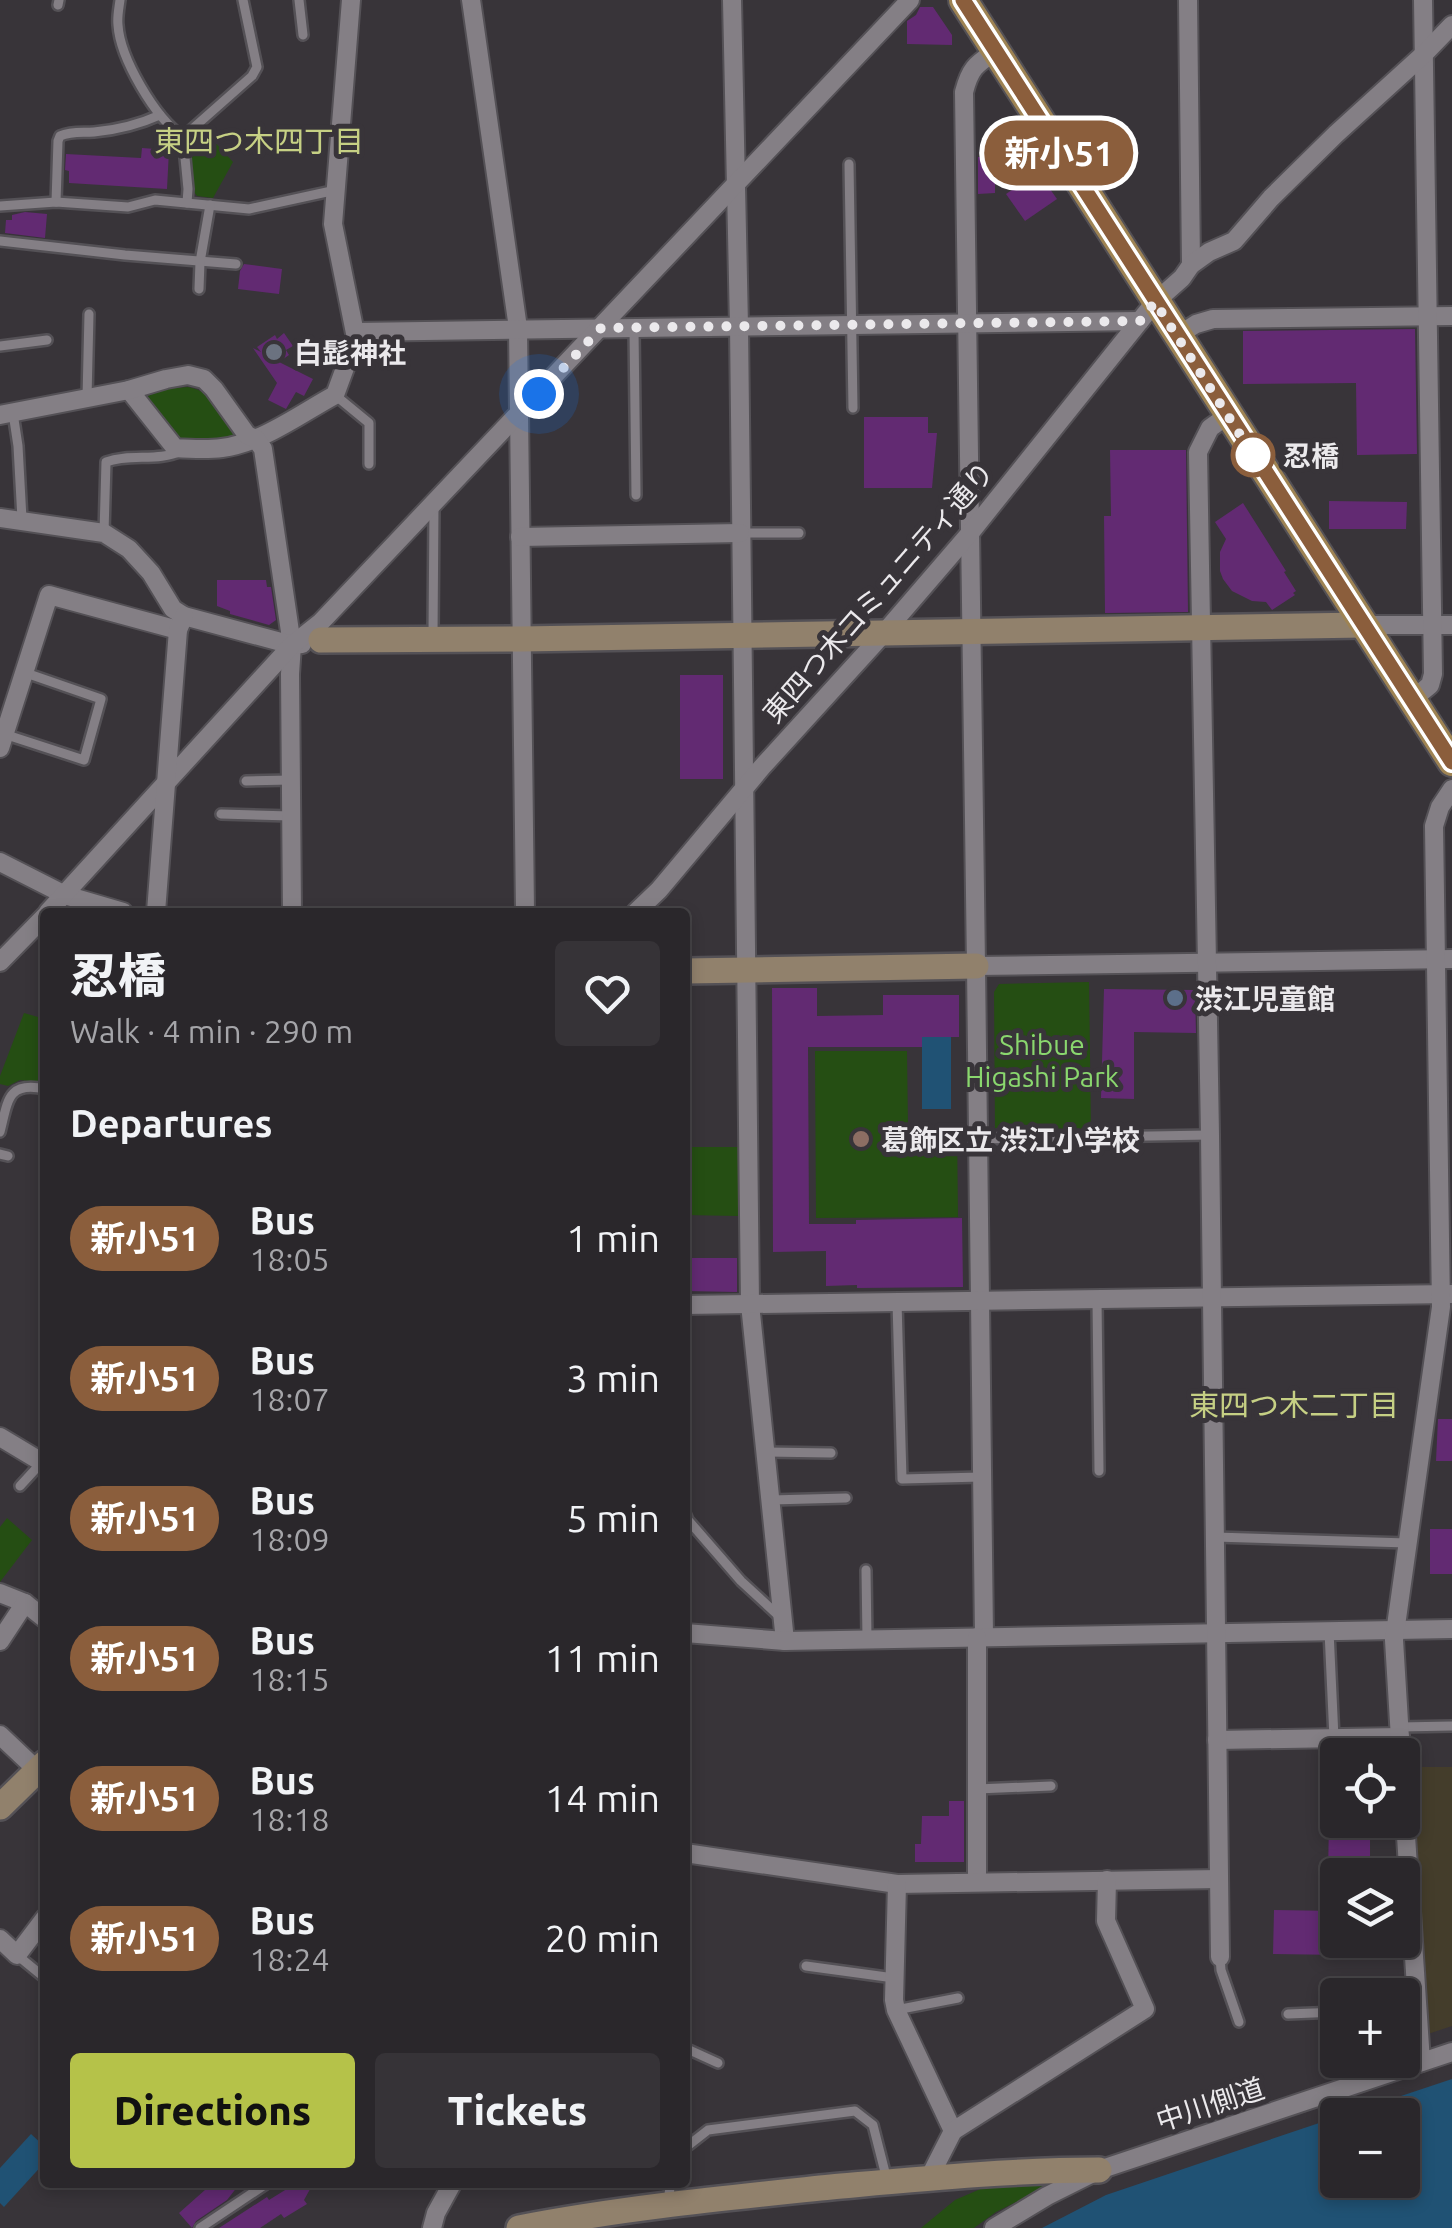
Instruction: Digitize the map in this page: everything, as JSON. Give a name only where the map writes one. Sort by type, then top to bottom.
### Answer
[{"type":"main road","points":[[963,0],[1147,311],[1178,336],[1452,762]]},
{"type":"street","points":[[129,390],[175,448],[224,448],[256,439],[335,395],[356,338],[333,224],[351,0]]},
{"type":"street","points":[[471,0],[518,328],[525,908]]},
{"type":"street","points":[[732,0],[750,1304],[785,1642]]},
{"type":"street","points":[[52,908],[292,646],[321,622],[910,0]]},
{"type":"street","points":[[1188,0],[1191,265]]},
{"type":"street","points":[[1412,700],[1430,686],[1442,626],[1428,316],[1423,0]]},
{"type":"street","name":"東四つ木コミュニティ通り","points":[[640,908],[970,533],[1147,311],[1191,265],[1234,241],[1271,198],[1452,25]]},
{"type":"street","points":[[977,1882],[980,1301],[964,92],[975,65],[994,52]]},
{"type":"street","points":[[356,332],[967,323],[1147,311]]},
{"type":"street","points":[[1178,336],[1213,319],[1452,316]]},
{"type":"street","points":[[7,414],[188,375],[204,379],[214,388],[247,435],[263,449],[292,646],[292,908]]},
{"type":"street","points":[[1220,1957],[1198,452],[1210,428],[1228,415]]},
{"type":"street","points":[[0,518],[104,533],[129,550],[151,574],[181,623],[156,908]]},
{"type":"street","points":[[520,537],[740,533]]},
{"type":"street","points":[[2,741],[48,595],[292,646],[321,640],[1442,626]]},
{"type":"street","points":[[1400,1738],[1394,1640],[1447,1294],[1444,959],[1434,826],[1452,789]]},
{"type":"street","points":[[0,862],[65,895],[109,908]]},
{"type":"street","points":[[0,962],[40,920]]},
{"type":"street","points":[[690,972],[1444,959]]},
{"type":"street","points":[[690,1305],[1447,1294]]},
{"type":"street","points":[[0,1437],[40,1458]]},
{"type":"street","points":[[0,1593],[25,1603],[40,1615]]},
{"type":"street","points":[[0,1641],[25,1603]]},
{"type":"street","points":[[690,1633],[785,1642],[1452,1628]]},
{"type":"street","points":[[0,1735],[40,1766]]},
{"type":"street","points":[[1217,1740],[1320,1738]]},
{"type":"street","points":[[0,1807],[40,1768]]},
{"type":"street","points":[[1404,1838],[1408,1978]]},
{"type":"street","points":[[690,1854],[897,1884],[1219,1879]]},
{"type":"street","points":[[928,2178],[953,2131],[1145,2009],[1106,1921],[1106,1880]]},
{"type":"street","points":[[897,1884],[896,2010],[953,2131]]},
{"type":"street","points":[[6,1949],[40,1922]]},
{"type":"street","name":"中川側道","points":[[1420,2062],[1452,2052]]},
{"type":"street","name":"中川側道","points":[[994,2228],[1100,2170],[1373,2078]]},
{"type":"street","points":[[519,2228],[670,2193],[1100,2170]]},
{"type":"street","points":[[432,2228],[450,2188]]},
{"type":"lane","points":[[120,0],[118,25],[132,70],[160,115],[182,137],[187,203]]},
{"type":"lane","points":[[182,137],[252,76],[257,67],[243,0]]},
{"type":"lane","points":[[299,0],[303,35]]},
{"type":"lane","points":[[56,202],[60,136],[95,132],[160,115]]},
{"type":"lane","points":[[849,164],[853,408]]},
{"type":"lane","points":[[0,206],[56,202],[128,207],[156,200],[249,208],[336,190]]},
{"type":"lane","points":[[199,288],[210,205]]},
{"type":"lane","points":[[0,241],[236,264]]},
{"type":"lane","points":[[88,398],[89,314]]},
{"type":"lane","points":[[634,329],[636,496]]},
{"type":"lane","points":[[0,346],[46,340]]},
{"type":"lane","points":[[335,395],[369,423],[369,464]]},
{"type":"lane","points":[[7,414],[18,446],[22,520]]},
{"type":"lane","points":[[104,533],[106,462],[116,458],[172,456],[187,448]]},
{"type":"lane","points":[[433,640],[434,502]]},
{"type":"lane","points":[[740,533],[799,532]]},
{"type":"lane","points":[[2,741],[84,760],[101,699],[25,673]]},
{"type":"lane","points":[[246,781],[291,780]]},
{"type":"lane","points":[[222,814],[291,816]]},
{"type":"lane","points":[[0,1132],[5,1093],[18,1088],[40,1088]]},
{"type":"lane","points":[[977,1139],[1210,1136]]},
{"type":"lane","points":[[1097,1300],[1099,1471]]},
{"type":"lane","points":[[897,1302],[902,1479],[981,1477]]},
{"type":"lane","points":[[766,1452],[831,1454]]},
{"type":"lane","points":[[20,1486],[40,1464]]},
{"type":"lane","points":[[771,1500],[846,1498]]},
{"type":"lane","points":[[690,1522],[740,1581],[783,1620]]},
{"type":"lane","points":[[1215,1538],[1408,1543]]},
{"type":"lane","points":[[866,1570],[867,1639]]},
{"type":"lane","points":[[1329,1630],[1334,1738]]},
{"type":"lane","points":[[1407,1738],[1452,1726]]},
{"type":"lane","points":[[978,1789],[1052,1786]]},
{"type":"lane","points":[[6,1949],[40,1974]]},
{"type":"lane","points":[[1220,1957],[1239,2022]]},
{"type":"lane","points":[[806,1966],[894,1978]]},
{"type":"lane","points":[[896,2010],[958,1998]]},
{"type":"lane","points":[[1288,2014],[1320,2013]]},
{"type":"lane","points":[[690,2050],[718,2063]]},
{"type":"lane","points":[[690,2144],[708,2130],[855,2112],[873,2125],[888,2182]]},
{"type":"lane","points":[[200,2228],[261,2188]]},
{"type":"shaded area","points":[[1420,1767],[1452,1767],[1452,2026],[1428,2034],[1420,1933],[1420,1858],[1417,1858]]},
{"type":"green space","points":[[202,128],[233,162],[213,198],[194,192],[190,138]]},
{"type":"green space","points":[[188,387],[218,404],[237,434],[235,441],[178,442],[145,397],[166,389]]},
{"type":"green space","name":"Shibue Higashi Park","points":[[1089,982],[1091,1129],[995,1128],[994,992],[999,984]]},
{"type":"green space","points":[[24,1013],[40,1018],[40,1082],[20,1080],[8,1086],[0,1084]]},
{"type":"green space","points":[[815,1051],[907,1051],[908,1127],[957,1127],[958,1217],[816,1218]]},
{"type":"green space","points":[[690,1147],[738,1147],[738,1216],[690,1215]]},
{"type":"green space","points":[[7,1518],[32,1540],[0,1582],[0,1527]]},
{"type":"green space","points":[[1027,2178],[1058,2181],[996,2212],[974,2228],[921,2228],[955,2200],[985,2187]]},
{"type":"water","points":[[922,1037],[951,1037],[951,1109],[922,1109]]},
{"type":"water","points":[[1452,2079],[1452,2228],[1042,2228],[1106,2195],[1320,2123],[1320,2198],[1420,2198],[1420,2098],[1395,2098]]},
{"type":"water","points":[[31,2134],[40,2142],[40,2167],[4,2207],[0,2203],[0,2168]]},
{"type":"building","points":[[920,7],[933,7],[952,35],[952,45],[907,44],[907,21]]},
{"type":"building","points":[[142,148],[169,150],[167,189],[69,183],[66,154],[141,158]]},
{"type":"building","points":[[978,157],[995,157],[995,193],[978,194]]},
{"type":"building","points":[[1038,172],[1057,199],[1025,221],[1006,194]]},
{"type":"building","points":[[25,212],[47,214],[45,238],[5,233],[6,220]]},
{"type":"building","points":[[244,264],[282,269],[279,294],[238,289]]},
{"type":"building","points":[[1415,329],[1417,454],[1357,455],[1356,383],[1243,384],[1243,331]]},
{"type":"building","points":[[284,333],[293,346],[279,362],[313,379],[304,396],[296,392],[286,409],[268,400],[277,383],[253,348],[261,352],[257,347]]},
{"type":"building","points":[[864,417],[928,417],[928,433],[937,433],[932,488],[864,488]]},
{"type":"building","points":[[1110,450],[1186,450],[1188,612],[1105,613],[1104,516],[1111,516]]},
{"type":"building","points":[[1329,501],[1407,502],[1406,529],[1329,529]]},
{"type":"building","points":[[1243,503],[1296,591],[1272,610],[1266,602],[1252,601],[1232,591],[1220,571],[1220,552],[1226,539],[1215,522]]},
{"type":"building","points":[[217,580],[266,580],[267,587],[271,587],[276,620],[269,625],[230,614],[217,606]]},
{"type":"building","points":[[680,675],[723,675],[723,779],[680,779]]},
{"type":"building","points":[[772,988],[817,988],[817,1016],[883,1015],[883,995],[959,995],[959,1037],[922,1037],[922,1047],[808,1047],[809,1224],[962,1218],[963,1287],[826,1286],[826,1251],[773,1252]]},
{"type":"building","points":[[1104,989],[1195,990],[1196,1033],[1134,1032],[1134,1099],[1101,1098]]},
{"type":"building","points":[[690,1258],[737,1258],[737,1292],[690,1291]]},
{"type":"building","points":[[1438,1419],[1452,1419],[1452,1461],[1436,1461]]},
{"type":"building","points":[[1430,1529],[1452,1529],[1452,1574],[1430,1574]]},
{"type":"building","points":[[949,1801],[964,1801],[964,1862],[915,1862],[915,1844],[921,1844],[922,1816],[949,1816]]},
{"type":"building","points":[[1329,1838],[1370,1838],[1370,1858],[1328,1858]]},
{"type":"building","points":[[1274,1910],[1320,1911],[1320,1955],[1273,1954]]},
{"type":"building","points":[[207,2188],[236,2188],[192,2228],[179,2213]]},
{"type":"building","points":[[288,2188],[311,2188],[304,2200],[307,2204],[284,2218],[281,2214],[260,2228],[219,2228],[267,2197],[269,2200]]},
{"type":"bus line","name":"新小51","points":[[963,0],[1452,762]]},
{"type":"place","name":"白髭神社","points":[[274,352]]},
{"type":"place","name":"忍橋","points":[[1253,455]]},
{"type":"place","name":"渋江児童館","points":[[1175,998]]},
{"type":"place","name":"葛飾区立 渋江小学校","points":[[861,1139]]},
{"type":"district","name":"東四つ木四丁目","points":[[259,141]]},
{"type":"district","name":"東四つ木二丁目","points":[[1294,1405]]},
{"type":"route","points":[[539,394],[601,328],[1140,321],[1155,302],[1253,455]]}]
